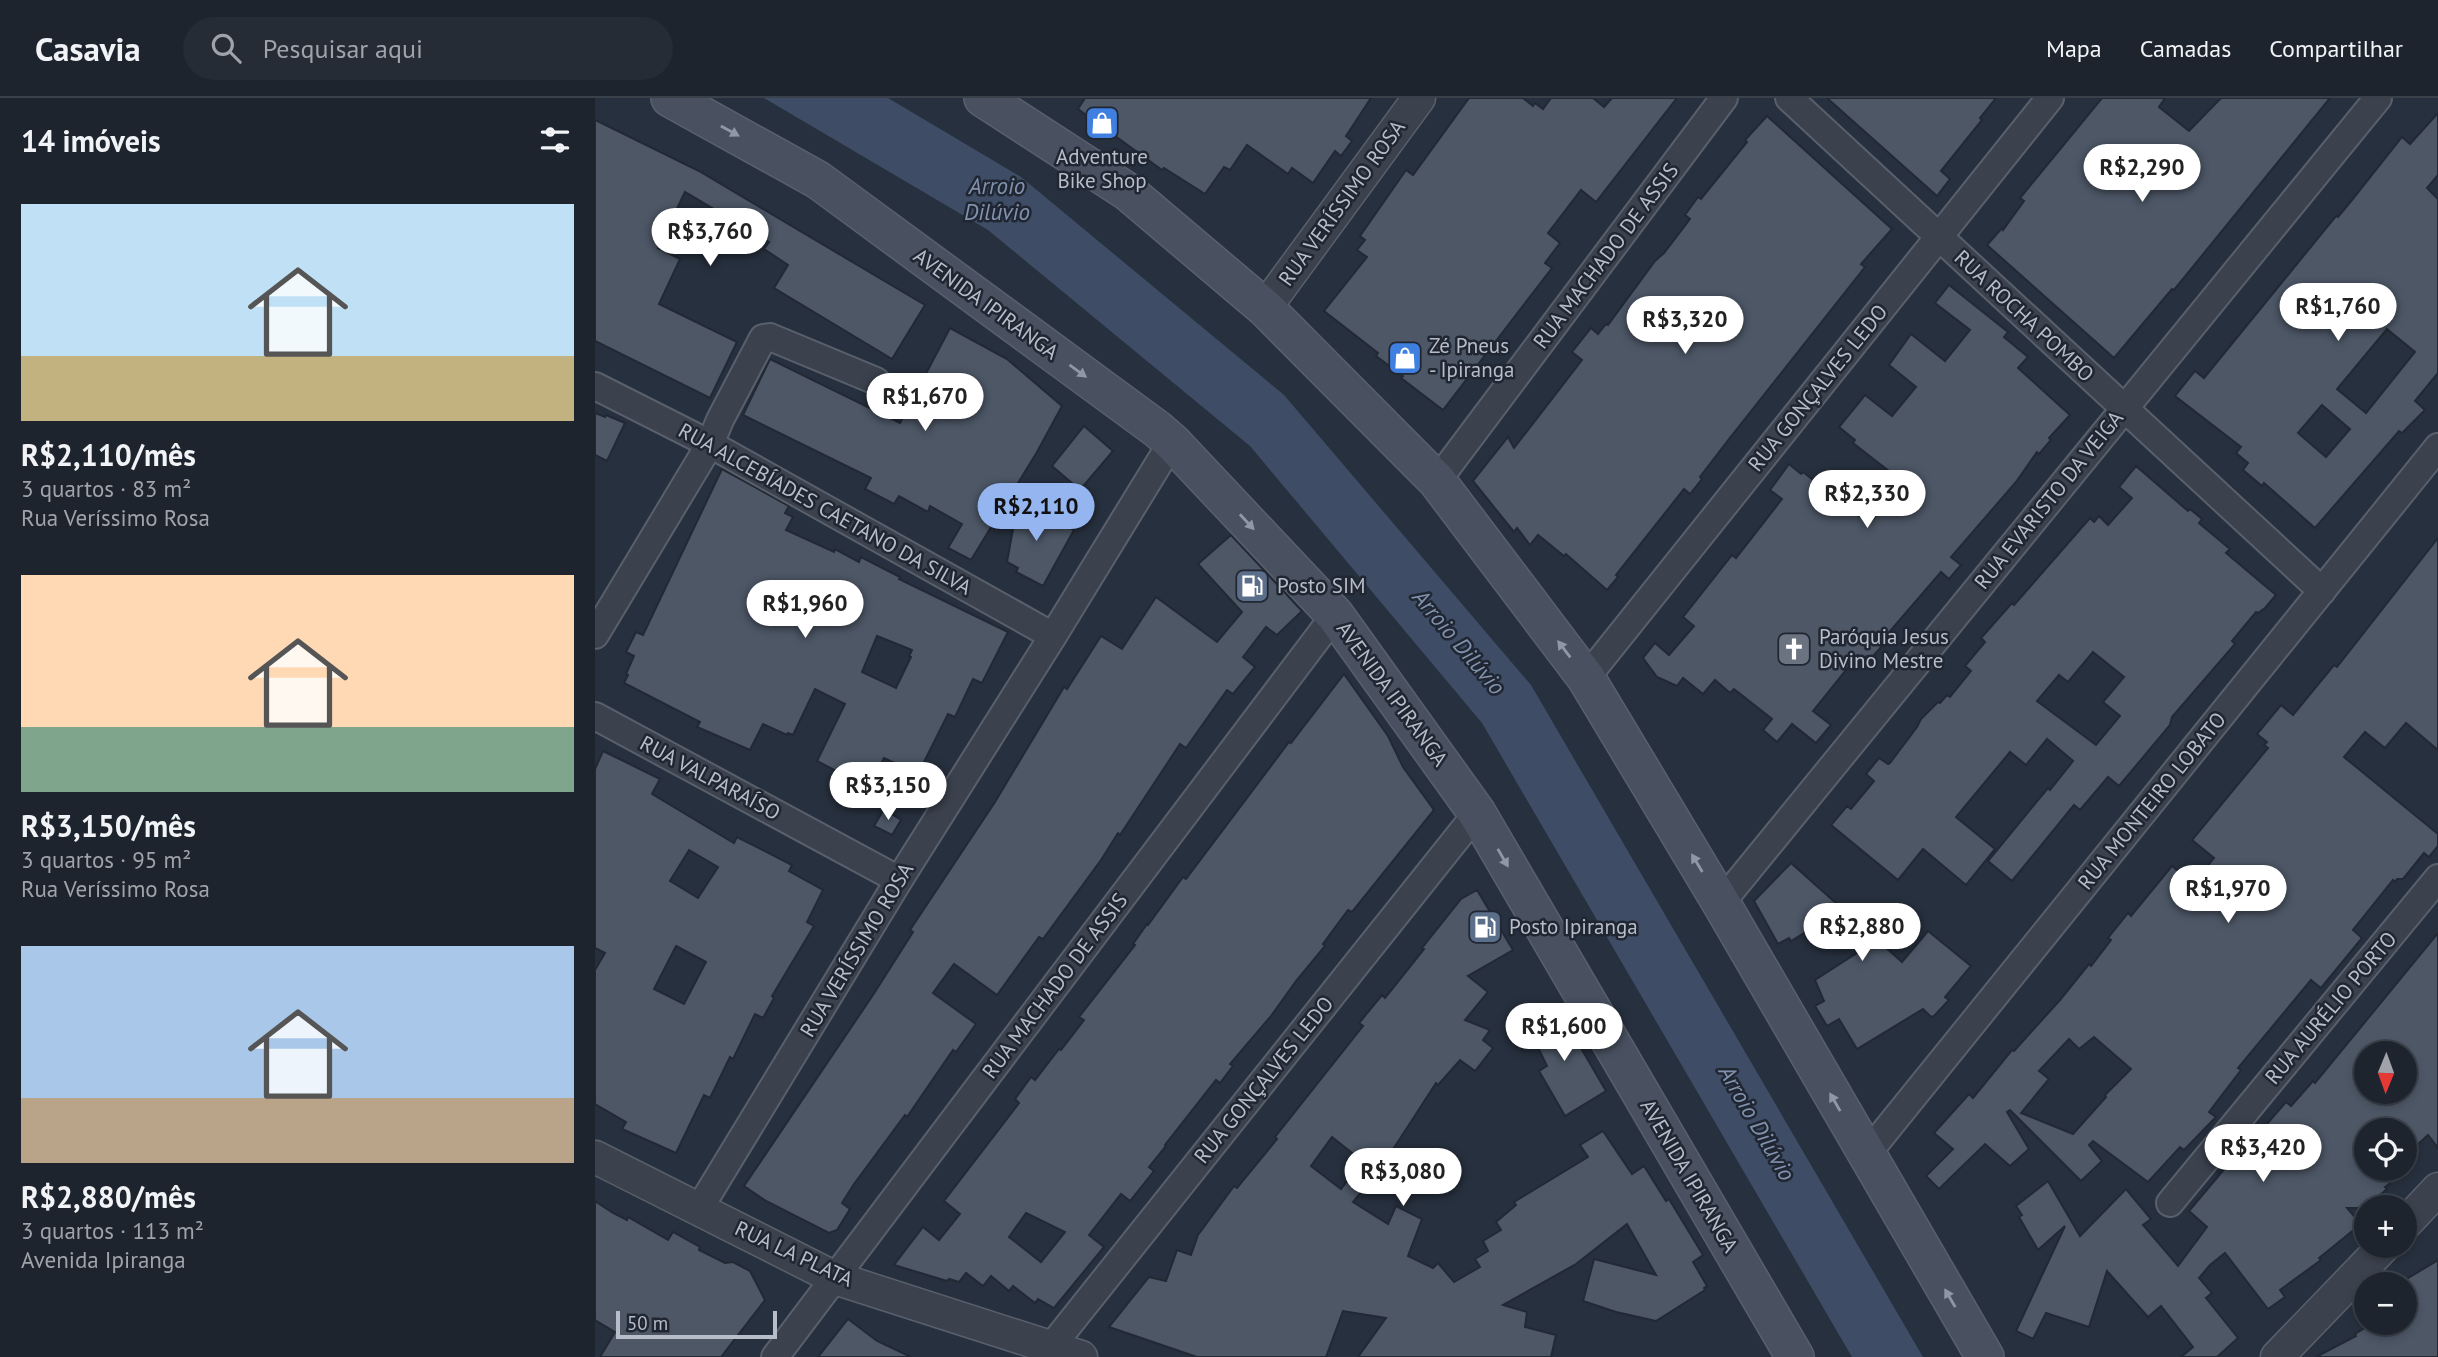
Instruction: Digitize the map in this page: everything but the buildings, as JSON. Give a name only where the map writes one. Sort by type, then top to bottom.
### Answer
[{"type":"main road","name":"AVENIDA IPIRANGA","points":[[670,98],[818,180],[1172,442],[1335,615],[1477,813],[1795,1357]]},
{"type":"main road","points":[[983,98],[1128,192],[1265,308],[1437,481],[1586,678],[1721,903],[1985,1357]]},
{"type":"street","name":"RUA VERÍSSIMO ROSA","points":[[1265,308],[1419,98]]},
{"type":"street","name":"RUA MACHADO DE ASSIS","points":[[1437,481],[1724,98]]},
{"type":"street","name":"RUA ROCHA POMBO","points":[[1789,98],[2322,591]]},
{"type":"street","name":"RUA GONÇALVES LEDO","points":[[1586,678],[2050,98]]},
{"type":"street","name":"RUA EVARISTO DA VEIGA","points":[[1721,903],[2378,98]]},
{"type":"street","points":[[595,635],[710,444],[726,407],[763,338],[771,337],[876,381]]},
{"type":"street","name":"RUA ALCEBÍADES CAETANO DA SILVA","points":[[595,386],[710,444],[1053,636]]},
{"type":"street","name":"RUA VERÍSSIMO ROSA","points":[[699,1209],[899,880],[1172,442]]},
{"type":"street","name":"RUA MONTEIRO LOBATO","points":[[1866,1155],[2438,447]]},
{"type":"street","name":"RUA MACHADO DE ASSIS","points":[[775,1357],[1335,615]]},
{"type":"street","name":"RUA VALPARAÍSO","points":[[595,716],[899,880]]},
{"type":"street","name":"RUA GONÇALVES LEDO","points":[[1051,1347],[1477,813]]},
{"type":"street","name":"RUA AURÉLIO PORTO","points":[[2170,1203],[2438,878]]},
{"type":"street","name":"RUA LA PLATA","points":[[595,1157],[835,1278],[1081,1357]]},
{"type":"street","points":[[2417,1211],[2438,1189]]},
{"type":"street","points":[[2277,1357],[2372,1258]]},
{"type":"water","name":"Arroio Dilúvio","points":[[764,98],[888,98],[1021,177],[1284,395],[1531,685],[1923,1357],[1852,1357],[1482,723],[1250,446],[988,230]]},
{"type":"place","name":"Adventure Bike Shop","points":[[1102,123]]},
{"type":"place","name":"Zé Pneus - Ipiranga","points":[[1405,358]]},
{"type":"place","name":"Posto SIM","points":[[1252,586]]},
{"type":"place","name":"Paróquia Jesus Divino Mestre","points":[[1794,649]]},
{"type":"place","name":"Posto Ipiranga","points":[[1485,927]]}]
